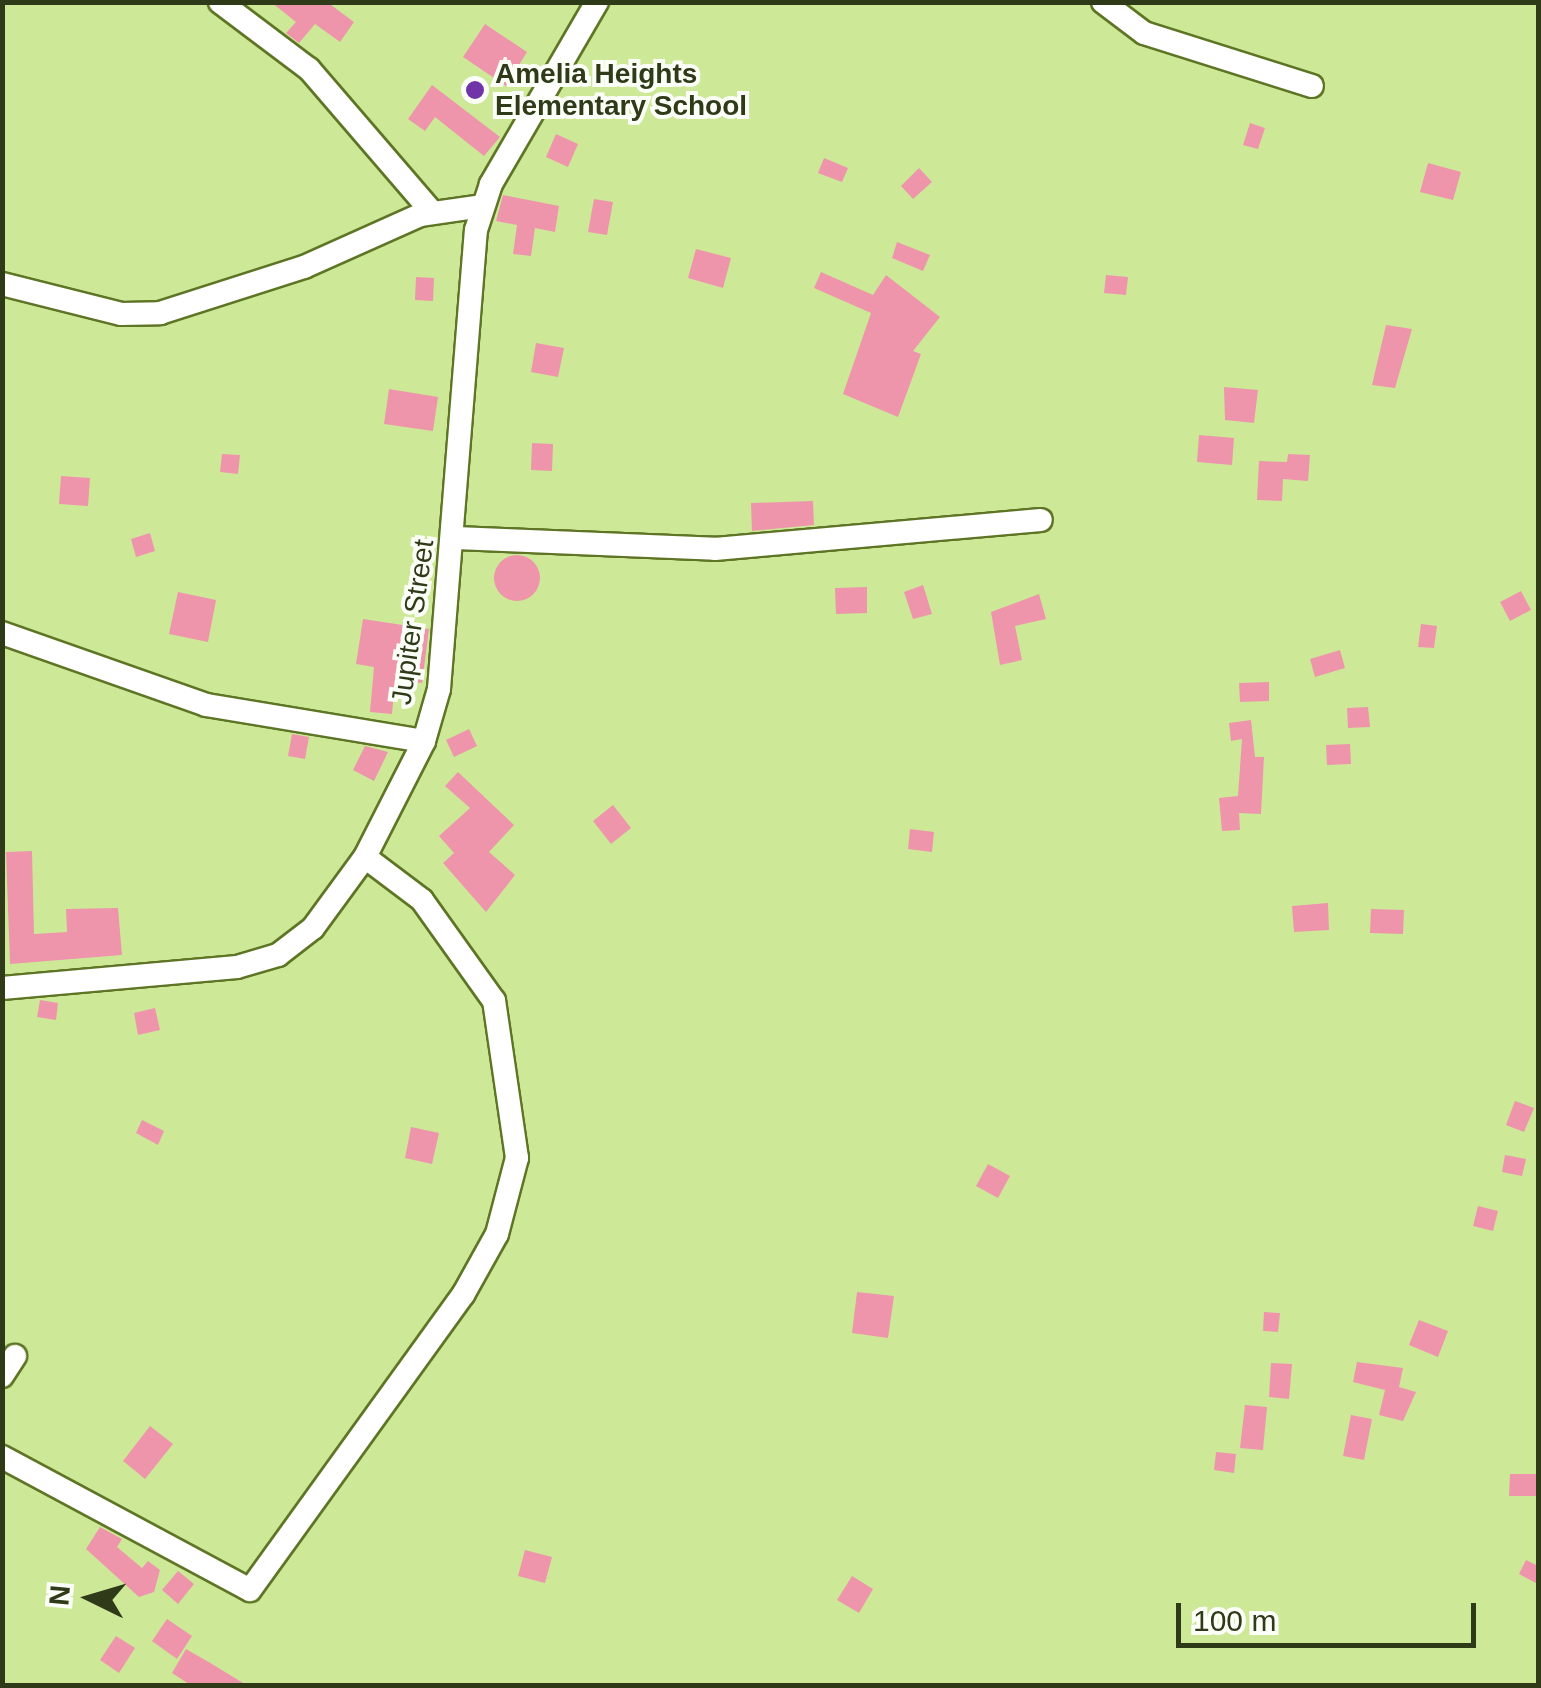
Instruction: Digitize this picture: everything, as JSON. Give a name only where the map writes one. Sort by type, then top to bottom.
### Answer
[{"type":"street","points":[[220,2],[308,69],[432,212]]},
{"type":"street","name":"Jupiter Street","points":[[2,988],[237,968],[278,956],[313,928],[365,857],[424,742],[456,538],[484,206],[597,2]]},
{"type":"street","points":[[1102,2],[1144,34],[1312,86]]},
{"type":"street","points":[[2,284],[121,314],[160,313],[304,267],[432,212],[484,206]]},
{"type":"street","points":[[456,538],[715,549],[1041,520]]},
{"type":"street","points":[[2,633],[206,704],[424,742]]},
{"type":"street","points":[[2,1457],[250,1590],[463,1295],[497,1234],[517,1158],[494,1001],[422,900],[365,857]]},
{"type":"street","points":[[2,1376],[16,1356]]},
{"type":"building","points":[[271,2],[327,2],[354,22],[340,42],[315,24],[299,43],[286,33],[296,22]]},
{"type":"building","points":[[485,24],[527,52],[506,86],[463,57]]},
{"type":"building","points":[[432,85],[500,137],[484,156],[435,117],[425,131],[408,119]]},
{"type":"building","points":[[1250,123],[1265,128],[1258,149],[1243,145]]},
{"type":"building","points":[[556,134],[578,144],[568,167],[546,157]]},
{"type":"building","points":[[824,158],[848,168],[842,182],[818,173]]},
{"type":"building","points":[[1428,163],[1461,172],[1453,200],[1420,192]]},
{"type":"building","points":[[919,168],[932,182],[913,199],[901,186]]},
{"type":"building","points":[[503,195],[559,206],[555,232],[535,228],[531,256],[513,254],[517,225],[496,221]]},
{"type":"building","points":[[594,199],[613,202],[607,235],[588,232]]},
{"type":"building","points":[[897,242],[930,255],[923,271],[892,258]]},
{"type":"building","points":[[696,249],[731,258],[723,288],[688,278]]},
{"type":"building","points":[[821,272],[873,295],[886,275],[940,317],[913,351],[921,354],[898,417],[843,394],[871,313],[814,288]]},
{"type":"building","points":[[1106,275],[1128,277],[1126,295],[1104,293]]},
{"type":"building","points":[[416,277],[434,278],[433,301],[415,300]]},
{"type":"building","points":[[1386,325],[1412,329],[1395,388],[1372,385]]},
{"type":"building","points":[[536,343],[564,348],[558,377],[531,372]]},
{"type":"building","points":[[1224,387],[1258,390],[1254,423],[1225,420]]},
{"type":"building","points":[[389,389],[438,397],[433,431],[384,424]]},
{"type":"building","points":[[1199,435],[1234,438],[1232,465],[1197,462]]},
{"type":"building","points":[[532,443],[553,444],[552,471],[531,470]]},
{"type":"building","points":[[222,454],[240,455],[238,474],[220,472]]},
{"type":"building","points":[[1288,454],[1310,455],[1308,481],[1283,479],[1282,501],[1257,500],[1259,461],[1287,462]]},
{"type":"building","points":[[61,476],[90,478],[88,506],[59,504]]},
{"type":"building","points":[[813,501],[814,525],[752,531],[751,503]]},
{"type":"building","points":[[150,533],[155,551],[136,557],[131,539]]},
{"type":"building","points":[[517,555],[533,562],[540,578],[533,594],[517,601],[501,594],[494,578],[501,562]]},
{"type":"building","points":[[923,585],[932,614],[913,619],[904,592]]},
{"type":"building","points":[[867,587],[867,613],[836,614],[835,588]]},
{"type":"building","points":[[1521,591],[1531,610],[1510,621],[1500,602]]},
{"type":"building","points":[[178,592],[216,600],[208,642],[169,634]]},
{"type":"building","points":[[1039,594],[1046,619],[1015,626],[1022,660],[1000,665],[991,612]]},
{"type":"building","points":[[363,619],[429,629],[422,683],[395,679],[392,714],[370,712],[374,667],[356,664]]},
{"type":"building","points":[[1421,624],[1437,626],[1434,648],[1418,647]]},
{"type":"building","points":[[1340,650],[1345,668],[1315,677],[1310,659]]},
{"type":"building","points":[[1269,682],[1269,701],[1240,702],[1239,683]]},
{"type":"building","points":[[1368,707],[1370,727],[1348,728],[1347,708]]},
{"type":"building","points":[[1251,720],[1255,757],[1264,757],[1261,814],[1239,813],[1240,830],[1222,831],[1219,798],[1238,796],[1242,739],[1231,741],[1229,723]]},
{"type":"building","points":[[469,729],[477,746],[454,757],[446,740]]},
{"type":"building","points":[[292,734],[309,737],[305,759],[288,756]]},
{"type":"building","points":[[1350,744],[1351,764],[1327,765],[1326,745]]},
{"type":"building","points":[[365,746],[388,752],[374,781],[353,770]]},
{"type":"building","points":[[458,772],[514,825],[489,852],[515,875],[486,912],[443,863],[454,853],[439,836],[470,808],[445,786]]},
{"type":"building","points":[[613,805],[631,828],[611,844],[593,821]]},
{"type":"building","points":[[910,829],[934,832],[932,852],[908,849]]},
{"type":"building","points":[[32,851],[34,934],[67,932],[66,909],[118,908],[122,955],[10,964],[6,852]]},
{"type":"building","points":[[1328,903],[1329,930],[1294,932],[1292,906]]},
{"type":"building","points":[[1371,909],[1404,910],[1403,934],[1370,933]]},
{"type":"building","points":[[40,1000],[58,1003],[56,1020],[37,1017]]},
{"type":"building","points":[[155,1008],[160,1030],[138,1035],[134,1013]]},
{"type":"building","points":[[1515,1101],[1534,1108],[1524,1132],[1506,1125]]},
{"type":"building","points":[[142,1120],[164,1131],[158,1145],[136,1133]]},
{"type":"building","points":[[411,1127],[439,1133],[432,1164],[405,1158]]},
{"type":"building","points":[[1505,1155],[1526,1159],[1522,1176],[1502,1172]]},
{"type":"building","points":[[988,1164],[1010,1176],[998,1198],[976,1186]]},
{"type":"building","points":[[1478,1206],[1498,1211],[1493,1231],[1473,1226]]},
{"type":"building","points":[[857,1292],[894,1296],[888,1338],[852,1333]]},
{"type":"building","points":[[1264,1312],[1280,1313],[1278,1332],[1263,1331]]},
{"type":"building","points":[[1419,1320],[1448,1331],[1438,1357],[1409,1345]]},
{"type":"building","points":[[1357,1362],[1403,1368],[1399,1387],[1416,1392],[1403,1421],[1379,1415],[1385,1390],[1353,1382]]},
{"type":"building","points":[[1271,1363],[1292,1364],[1289,1399],[1269,1397]]},
{"type":"building","points":[[1245,1405],[1267,1407],[1263,1450],[1240,1448]]},
{"type":"building","points":[[1351,1415],[1372,1419],[1364,1460],[1343,1456]]},
{"type":"building","points":[[150,1426],[173,1444],[145,1479],[123,1461]]},
{"type":"building","points":[[1216,1452],[1236,1454],[1234,1473],[1214,1470]]},
{"type":"building","points":[[1510,1474],[1538,1474],[1538,1496],[1509,1496]]},
{"type":"building","points":[[100,1527],[122,1539],[117,1547],[142,1568],[148,1561],[160,1570],[154,1592],[139,1597],[86,1549]]},
{"type":"building","points":[[525,1550],[552,1557],[545,1583],[518,1576]]},
{"type":"building","points":[[1526,1560],[1538,1566],[1538,1584],[1519,1574]]},
{"type":"building","points":[[178,1571],[194,1584],[178,1604],[162,1590]]},
{"type":"building","points":[[852,1576],[873,1589],[859,1613],[837,1600]]},
{"type":"building","points":[[167,1619],[192,1636],[177,1659],[152,1641]]},
{"type":"building","points":[[116,1636],[135,1648],[119,1673],[100,1660]]},
{"type":"building","points":[[186,1649],[248,1686],[192,1686],[172,1673]]},
{"type":"place","name":"Amelia Heights Elementary School","points":[[475,90]]}]
